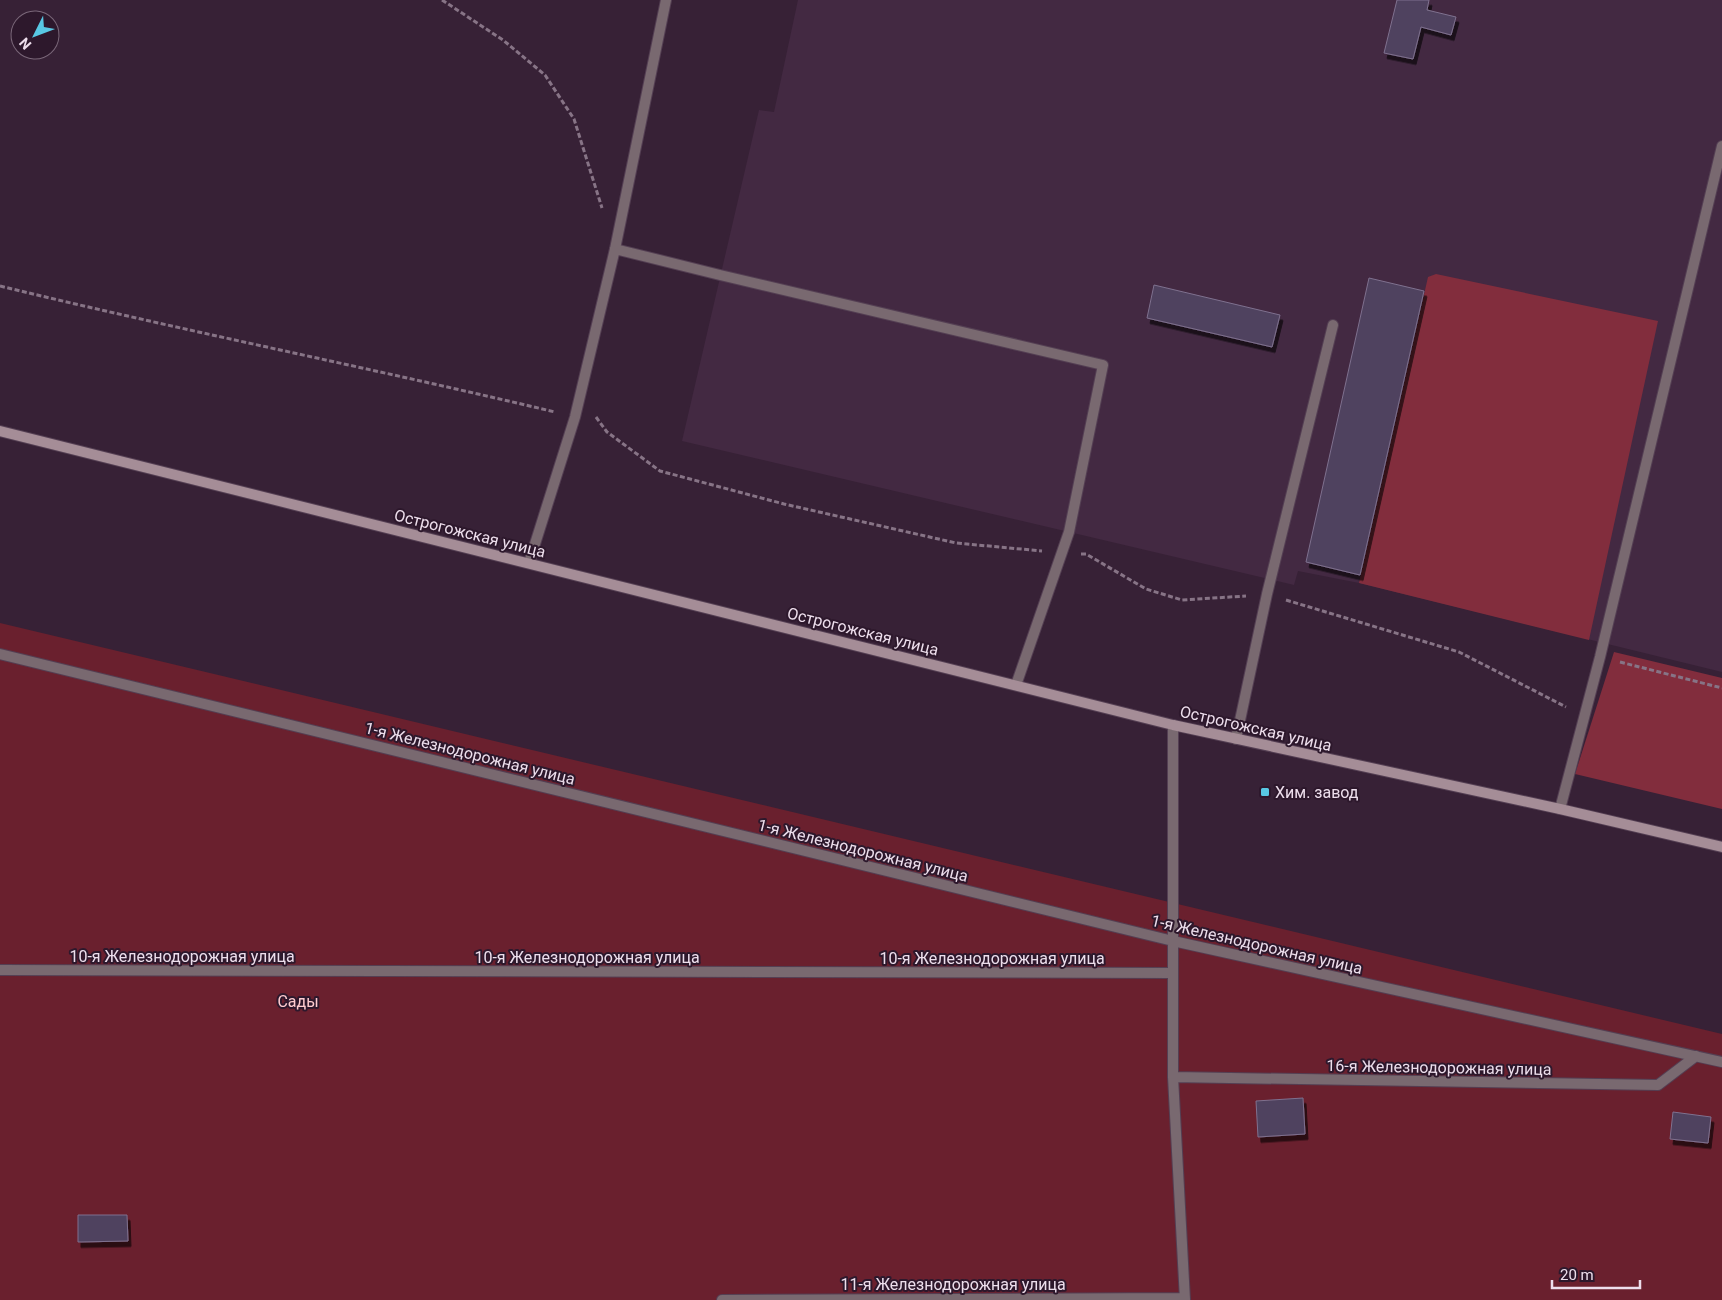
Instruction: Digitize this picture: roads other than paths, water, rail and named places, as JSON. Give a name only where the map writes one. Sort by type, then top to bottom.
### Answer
[{"type":"street","points":[[529,563],[575,417],[615,249],[666,0]]},
{"type":"street","points":[[1560,809],[1600,658],[1722,146]]},
{"type":"street","points":[[615,249],[1103,365],[1069,532],[1016,685]]},
{"type":"street","points":[[1236,739],[1267,594],[1333,325]]},
{"type":"street","name":"Острогожская улица","points":[[0,431],[1173,725],[1560,809],[1722,847]]},
{"type":"street","name":"1-я Железнодорожная улица","points":[[0,654],[1174,941],[1722,1062]]},
{"type":"street","points":[[1173,725],[1173,1077],[1185,1299]]},
{"type":"street","name":"10-я Железнодорожная улица","points":[[0,970],[1173,973]]},
{"type":"street","name":"16-я Железнодорожная улица","points":[[1173,1077],[1658,1085],[1696,1056]]},
{"type":"street","name":"11-я Железнодорожная улица","points":[[722,1300],[1185,1299]]},
{"type":"place","name":"Хим. завод","points":[[1265,792]]},
{"type":"park label","name":"Сады","points":[[298,1001]]}]
